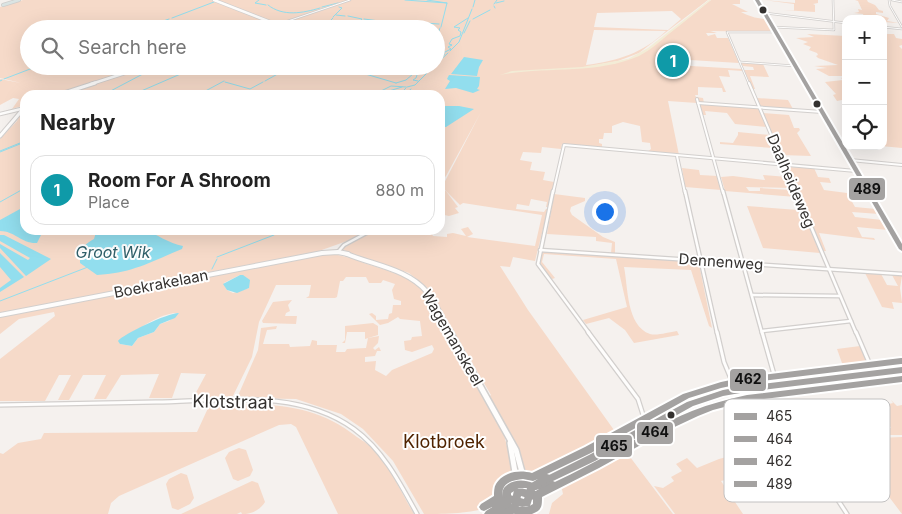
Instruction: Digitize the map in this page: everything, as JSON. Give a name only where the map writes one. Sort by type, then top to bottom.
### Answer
[{"type":"main road","points":[[1,6],[19,0]]},
{"type":"main road","points":[[214,0],[266,20]]},
{"type":"main road","points":[[74,90],[120,75]]},
{"type":"main road","points":[[0,136],[16,118],[20,110]]},
{"type":"main road","name":"Wagemanskeel","points":[[322,253],[338,250],[398,271],[420,284],[435,305],[508,436],[519,460],[525,483]]},
{"type":"main road","name":"Boekrakelaan","points":[[0,315],[322,253]]},
{"type":"main road","name":"Wagemanskeel","points":[[508,436],[516,478],[515,484],[507,491],[513,509]]},
{"type":"main road","points":[[513,509],[527,513],[537,506],[538,494],[533,487],[525,483],[515,484]]},
{"type":"street","points":[[289,20],[350,0]]},
{"type":"street","points":[[758,0],[902,249]]},
{"type":"street","points":[[773,27],[832,30],[835,22],[833,0]]},
{"type":"street","points":[[902,2],[890,0],[890,6],[902,28]]},
{"type":"street","points":[[765,13],[842,23]]},
{"type":"street","points":[[887,27],[902,28]]},
{"type":"street","name":"Daalheideweg","points":[[776,32],[728,32],[874,374]]},
{"type":"street","points":[[740,62],[795,66]]},
{"type":"street","points":[[697,99],[777,385]]},
{"type":"street","points":[[698,103],[822,112]]},
{"type":"street","points":[[0,114],[20,108]]},
{"type":"street","points":[[649,426],[645,421],[638,399],[538,264],[564,145],[856,171]]},
{"type":"street","points":[[677,156],[724,362],[736,391]]},
{"type":"street","points":[[850,160],[902,165]]},
{"type":"street","points":[[338,250],[364,235]]},
{"type":"street","name":"Dennenweg","points":[[540,250],[902,274]]},
{"type":"street","points":[[752,295],[840,296]]},
{"type":"street","points":[[762,331],[851,321]]},
{"type":"street","points":[[533,487],[592,458],[690,404],[736,391],[764,386],[902,370]]},
{"type":"street","points":[[764,386],[772,399]]},
{"type":"street","name":"Klotstraat","points":[[0,404],[234,401],[284,403],[316,410],[342,421],[376,448],[392,469],[417,514]]},
{"type":"street","points":[[538,494],[577,470],[592,458]]},
{"type":"street","points":[[839,502],[847,514]]},
{"type":"street","points":[[489,514],[513,509]]},
{"type":"street","points":[[500,514],[513,509]]},
{"type":"green space","points":[[23,0],[708,0],[639,53],[618,61],[580,68],[615,63],[632,58],[648,50],[711,0],[740,0],[740,4],[732,4],[748,12],[741,12],[747,15],[767,19],[774,32],[710,31],[717,33],[706,33],[708,36],[715,34],[717,38],[728,38],[739,63],[690,60],[690,62],[686,62],[685,58],[671,57],[672,62],[686,63],[691,66],[742,69],[743,71],[728,70],[730,77],[719,76],[726,92],[723,92],[722,88],[698,87],[698,95],[695,95],[696,97],[703,98],[704,103],[700,103],[698,99],[696,99],[697,103],[668,101],[679,155],[647,152],[651,149],[650,143],[642,142],[640,126],[623,122],[612,126],[612,133],[604,133],[603,139],[599,139],[602,148],[562,144],[561,149],[542,147],[541,153],[523,152],[520,160],[532,162],[530,170],[545,172],[543,180],[554,182],[554,184],[548,207],[546,207],[547,202],[531,199],[529,206],[517,204],[516,209],[544,212],[548,209],[535,261],[513,257],[510,267],[500,266],[528,310],[619,437],[552,468],[542,466],[550,469],[551,472],[537,479],[523,473],[488,397],[491,395],[429,289],[409,273],[342,249],[366,235],[432,235],[447,237],[447,234],[453,233],[466,236],[461,229],[468,227],[473,234],[467,237],[535,246],[542,215],[463,203],[460,205],[445,190],[445,181],[481,112],[445,177],[445,90],[20,90],[20,107],[12,109],[19,99],[13,98],[0,105],[0,79],[21,83],[0,78],[0,7]],"holes":[[[672,11],[681,19],[668,30],[594,27],[597,13]],[[594,30],[666,31],[648,45],[629,55],[586,65]]]},
{"type":"green space","points":[[764,0],[795,3],[795,0],[818,0],[818,3],[813,4],[815,5],[815,12],[794,11],[794,4]]},
{"type":"green space","points":[[855,0],[867,0],[883,11],[883,13],[876,12],[879,15],[863,15],[854,13],[859,12],[858,9],[862,10],[858,1]]},
{"type":"green space","points":[[807,34],[842,36],[842,76],[829,76],[816,69],[827,68],[814,66],[838,65],[818,58],[816,56],[818,55],[817,53],[809,50],[811,47],[803,44],[808,42],[796,38],[814,37]]},
{"type":"green space","points":[[887,34],[894,34],[896,38],[902,39],[902,45],[899,46],[902,49],[902,148],[887,147]]},
{"type":"green space","points":[[741,63],[763,64],[769,77],[750,76],[755,89],[753,89],[744,70],[754,70],[753,67],[743,66]]},
{"type":"green space","points":[[842,80],[842,100],[837,101],[833,95],[836,94],[825,82]]},
{"type":"green space","points":[[757,98],[788,100],[793,109],[761,107]]},
{"type":"green space","points":[[700,105],[758,108],[766,127],[735,124],[727,113],[705,111],[706,115],[703,115]]},
{"type":"green space","points":[[763,113],[789,115],[794,128],[799,128],[800,130],[797,133],[811,156],[781,155]]},
{"type":"green space","points":[[20,116],[20,235],[358,235],[319,251],[0,313],[0,139]]},
{"type":"green space","points":[[738,132],[770,135],[777,151],[773,148],[720,144],[720,142],[733,143]]},
{"type":"green space","points":[[787,167],[814,168],[818,177],[829,178],[831,183],[820,182],[824,190],[847,193],[855,207],[876,209],[879,214],[852,212],[855,217],[882,220],[888,230],[857,227],[862,237],[874,238],[875,240],[819,233],[826,251],[822,251]]},
{"type":"green space","points":[[682,168],[699,170],[700,175],[718,176],[721,190],[685,187]]},
{"type":"green space","points":[[763,175],[788,177],[792,188],[746,187],[749,191],[760,191],[760,188],[791,190],[796,197],[725,191],[721,177],[733,176],[765,180]]},
{"type":"green space","points":[[445,191],[458,207],[455,208],[459,213],[445,215]]},
{"type":"green space","points":[[554,194],[585,198],[585,201],[571,207],[572,215],[603,237],[615,242],[615,254],[611,253],[612,243],[596,241],[596,237],[547,234]]},
{"type":"green space","points":[[795,202],[798,202],[820,253],[763,248],[747,206],[798,210]]},
{"type":"green space","points":[[543,251],[696,262],[699,264],[712,328],[709,326],[691,270],[624,267],[630,305],[636,323],[642,330],[650,334],[677,331],[679,335],[634,343],[625,330],[609,318],[586,324],[583,320],[627,307],[616,259],[544,254],[542,262],[555,278],[552,279],[539,263]]},
{"type":"green space","name":"Klotbroek","points":[[335,252],[387,270],[422,288],[504,435],[514,473],[507,482],[499,500],[493,505],[476,511],[424,514],[393,461],[363,429],[341,414],[296,399],[237,398],[258,350],[261,328],[277,326],[276,329],[267,330],[263,344],[289,344],[290,347],[310,346],[312,340],[317,341],[317,345],[337,345],[336,352],[345,352],[347,349],[366,348],[368,338],[379,336],[378,343],[373,348],[375,350],[379,347],[381,351],[377,351],[375,356],[365,357],[365,362],[376,361],[375,370],[386,376],[392,370],[432,353],[434,349],[432,345],[412,352],[405,350],[404,341],[411,340],[412,337],[422,336],[420,321],[400,319],[398,317],[380,325],[369,314],[372,313],[376,316],[376,320],[388,319],[389,314],[392,313],[393,305],[401,305],[401,301],[394,299],[392,290],[395,284],[383,280],[381,283],[369,283],[366,277],[346,277],[343,281],[340,281],[337,297],[335,298],[306,298],[309,296],[311,285],[276,285],[259,322],[252,357],[232,398],[193,398],[206,374],[181,373],[172,398],[149,398],[159,374],[121,375],[106,399],[94,399],[106,375],[83,375],[69,400],[58,400],[71,375],[59,375],[45,401],[0,401],[0,359],[55,316],[54,312],[19,319],[0,334],[0,317],[312,256],[334,254],[350,258]],"holes":[[[240,275],[247,278],[249,288],[233,293],[227,290],[224,283]],[[179,313],[169,321],[160,324],[154,332],[138,338],[132,346],[120,344],[145,325],[160,317]]]},
{"type":"green space","points":[[865,273],[881,274],[887,285],[898,286],[892,275],[902,276],[900,288],[902,303],[892,302],[894,309],[882,307]]},
{"type":"green space","points":[[292,300],[288,305],[290,311],[285,316],[297,316],[296,324],[263,323],[262,321],[273,302]]},
{"type":"green space","points":[[373,323],[378,326],[378,335],[365,339],[365,332],[347,332],[345,343],[342,343],[345,340],[345,326]]},
{"type":"green space","points":[[860,346],[870,371],[850,373],[842,363],[837,349]]},
{"type":"green space","points":[[891,400],[897,406],[902,405],[902,435],[890,435],[890,404],[893,403]]},
{"type":"green space","name":"Klotbroek","points":[[249,404],[279,406],[306,411],[319,415],[344,428],[376,451],[414,514],[338,514],[296,427],[291,424],[279,425],[119,496],[111,503],[108,514],[0,514],[0,453],[3,454],[18,443],[41,439],[44,433],[197,432],[209,406]]},
{"type":"green space","points":[[890,437],[902,437],[902,514],[890,498]]},
{"type":"green space","points":[[621,445],[673,514],[549,514],[552,503],[563,494],[561,485],[616,451]]},
{"type":"green space","points":[[239,448],[246,450],[253,470],[250,476],[238,481],[233,479],[225,458],[229,452]]},
{"type":"green space","points":[[687,458],[697,468],[724,458],[724,480],[721,481],[724,486],[724,502],[735,502],[743,514],[675,514],[654,486],[663,488],[674,481],[671,477],[682,471],[676,464]]},
{"type":"green space","points":[[181,473],[187,475],[194,498],[190,504],[178,510],[172,508],[166,484],[169,479]]},
{"type":"green space","points":[[252,481],[258,483],[265,502],[255,511],[242,514],[241,512],[237,514],[181,514]]},
{"type":"green space","points":[[522,486],[531,489],[534,498],[531,507],[522,510],[513,507],[510,498],[513,489]]},
{"type":"sand","points":[[711,0],[648,51],[639,56],[605,66],[517,72],[500,75],[512,71],[582,67],[628,59],[648,48]]},
{"type":"water","points":[[464,57],[483,60],[477,76],[451,74]]},
{"type":"water","points":[[449,75],[480,77],[477,89],[480,90],[473,93],[456,88],[445,89],[450,81],[447,79]]},
{"type":"water","points":[[445,106],[474,109],[446,127]]},
{"type":"water","points":[[20,209],[20,235],[41,235],[37,243],[27,242],[10,233],[0,231],[0,220]]},
{"type":"water","points":[[0,235],[4,235],[51,259],[26,276],[0,248],[0,244],[28,260],[30,258],[0,241]]},
{"type":"water","name":"Groot Wik","points":[[95,235],[157,235],[183,246],[182,249],[141,266],[121,272],[97,275],[80,263],[83,248],[94,239]]},
{"type":"water","points":[[0,253],[24,277],[0,292],[0,288],[11,280],[0,267]]},
{"type":"water","points":[[240,275],[250,280],[249,288],[237,293],[227,290],[223,284]]},
{"type":"water","points":[[179,313],[175,318],[160,324],[154,332],[138,338],[132,346],[120,344],[118,341],[147,324]]},
{"type":"waterway","points":[[259,0],[255,3],[266,5]]},
{"type":"waterway","points":[[405,0],[447,3]]},
{"type":"waterway","points":[[427,0],[447,3]]},
{"type":"waterway","points":[[473,7],[475,0]]},
{"type":"waterway","points":[[494,4],[497,0]]},
{"type":"waterway","points":[[496,3],[504,1]]},
{"type":"waterway","points":[[172,18],[214,2]]},
{"type":"waterway","points":[[322,7],[338,3]]},
{"type":"waterway","points":[[443,20],[447,3]]},
{"type":"waterway","points":[[268,5],[287,13],[320,8]]},
{"type":"waterway","points":[[333,17],[342,8],[339,7]]},
{"type":"waterway","points":[[450,51],[459,42],[472,9]]},
{"type":"waterway","points":[[473,19],[490,10]]},
{"type":"waterway","points":[[336,15],[345,16]]},
{"type":"waterway","points":[[348,16],[361,20]]},
{"type":"waterway","points":[[445,52],[451,49],[448,47],[452,45],[449,44],[452,39],[460,36],[461,32],[458,30],[460,28],[454,27],[468,18]]},
{"type":"waterway","points":[[364,19],[372,20]]},
{"type":"waterway","points":[[464,33],[470,21]]},
{"type":"waterway","points":[[445,56],[448,53]]},
{"type":"waterway","points":[[4,79],[20,73]]},
{"type":"waterway","points":[[112,90],[141,75]]},
{"type":"waterway","points":[[144,90],[178,75]]},
{"type":"waterway","points":[[265,81],[276,75]]},
{"type":"waterway","points":[[369,75],[396,83],[406,80],[412,75]]},
{"type":"waterway","points":[[417,75],[413,80],[418,81]]},
{"type":"waterway","points":[[407,87],[415,85],[425,75]]},
{"type":"waterway","points":[[207,90],[224,81]]},
{"type":"waterway","points":[[225,82],[250,89],[263,82]]},
{"type":"waterway","points":[[383,90],[391,86],[406,87]]},
{"type":"waterway","points":[[392,90],[402,87]]},
{"type":"waterway","points":[[0,151],[20,143]]},
{"type":"waterway","points":[[0,152],[20,144]]},
{"type":"waterway","points":[[0,202],[20,191]]},
{"type":"waterway","points":[[217,257],[274,235]]},
{"type":"waterway","points":[[212,269],[217,259]]},
{"type":"waterway","points":[[0,301],[88,267]]},
{"type":"transit line","name":"489","points":[[757,0],[902,249]]},
{"type":"transit line","name":"462","points":[[484,507],[498,498],[499,487],[504,481],[514,476],[533,477],[588,450],[686,396],[745,380],[901,361]]},
{"type":"transit line","name":"465","points":[[489,514],[507,503],[507,491],[513,486],[526,484],[533,487],[592,458],[690,404],[723,393],[746,389],[902,370]]},
{"type":"transit line","name":"464","points":[[742,399],[902,379]]},
{"type":"transit line","name":"464","points":[[506,514],[515,507],[517,493],[537,495],[663,428],[695,413],[724,403]]},
{"type":"transit line","name":"462","points":[[496,506],[510,499],[527,503],[531,488],[547,478]]},
{"type":"transit line","name":"465","points":[[500,514],[511,508],[525,512],[531,510],[537,506],[538,494],[552,485]]},
{"type":"place","name":"Room For A Shroom","points":[[673,61]]}]
